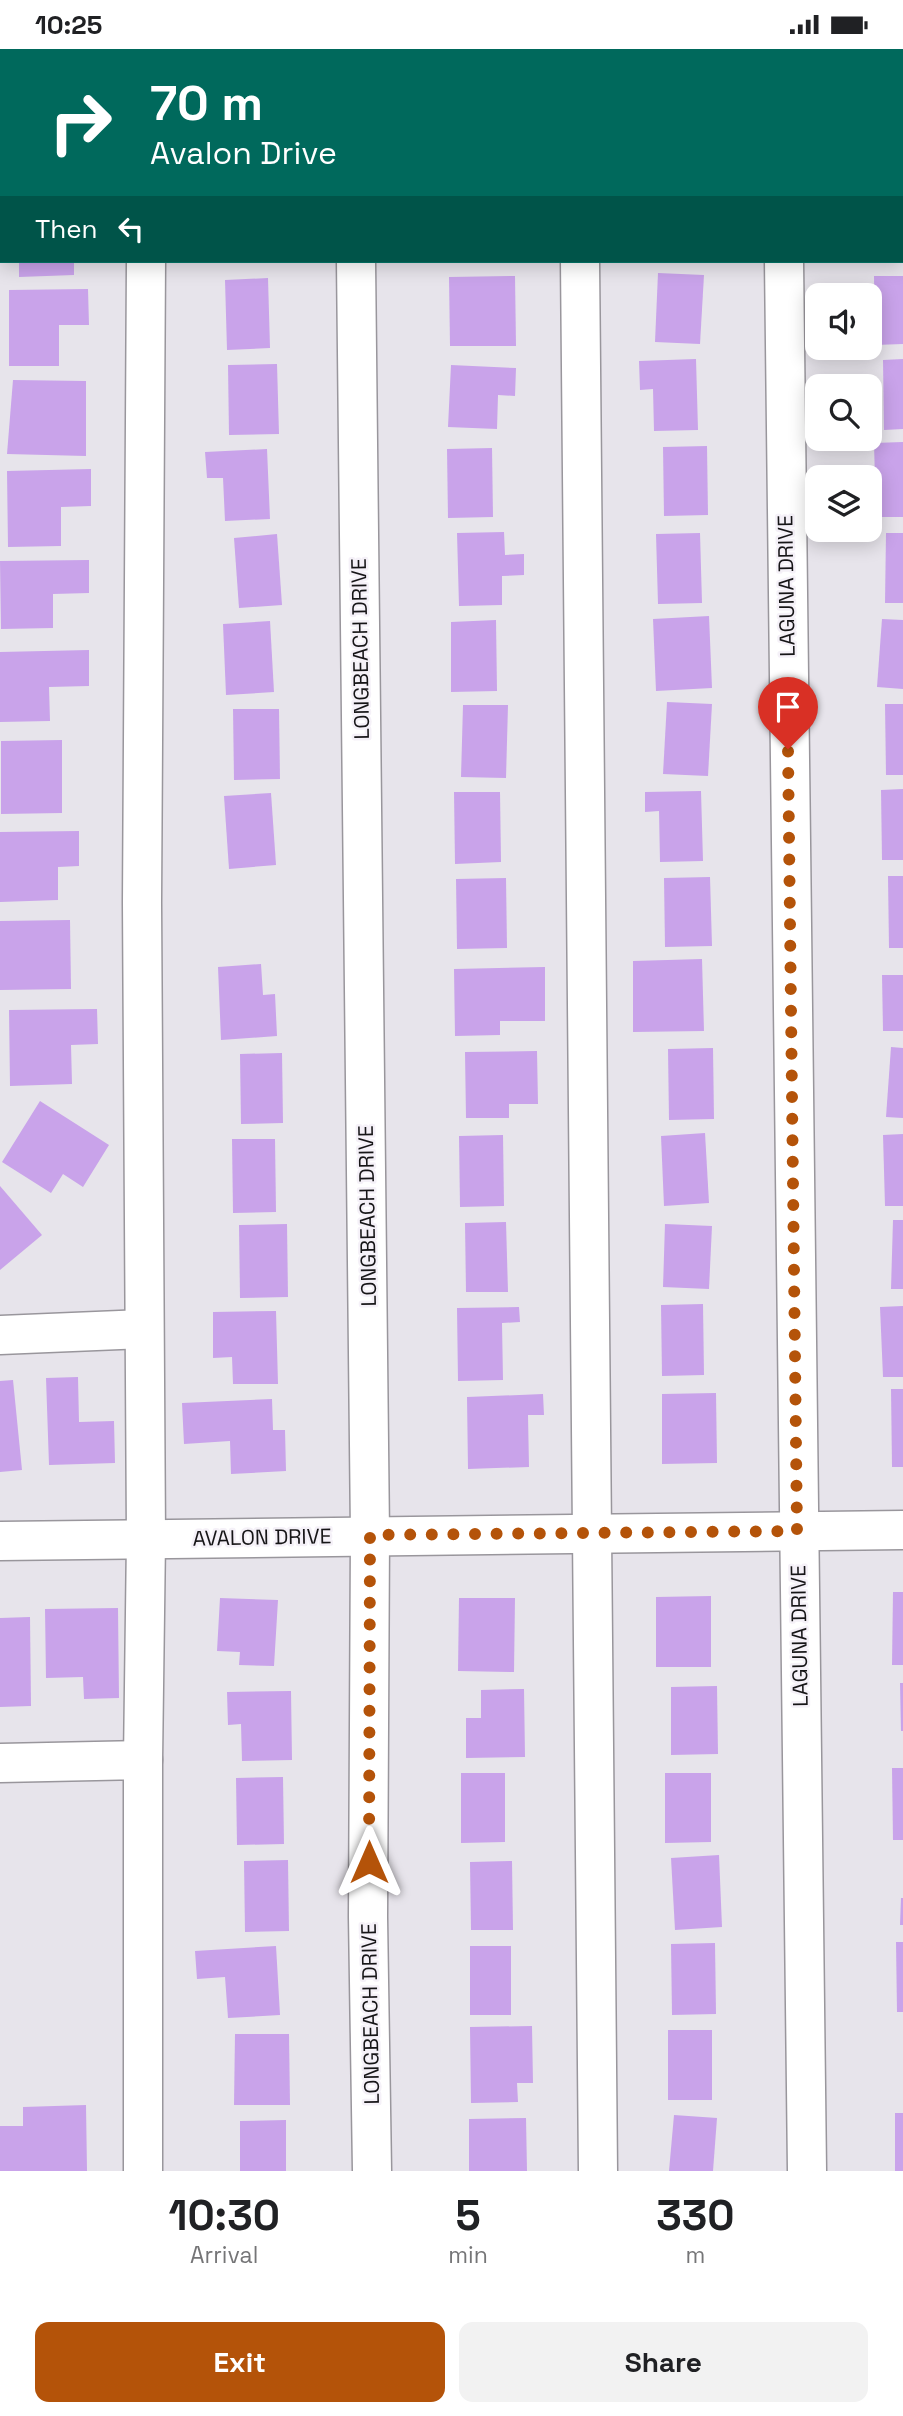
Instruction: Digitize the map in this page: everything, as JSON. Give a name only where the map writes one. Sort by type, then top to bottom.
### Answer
[{"type":"street","points":[[143,2171],[146,1539],[142,903],[146,263]]},
{"type":"street","name":"LONGBEACH DRIVE","points":[[356,263],[370,1535],[368,1917],[372,2171]]},
{"type":"street","points":[[580,263],[591,1533],[599,2046],[598,2171]]},
{"type":"street","name":"LAGUNA DRIVE","points":[[784,263],[797,1531],[807,2171]]},
{"type":"street","points":[[0,1335],[144,1329]]},
{"type":"street","name":"AVALON DRIVE","points":[[0,1541],[903,1530]]},
{"type":"street","points":[[0,1763],[143,1761]]},
{"type":"building","points":[[19,263],[74,263],[74,275],[19,277]]},
{"type":"building","points":[[658,273],[704,275],[700,344],[655,342]]},
{"type":"building","points":[[515,276],[516,346],[450,346],[449,277]]},
{"type":"building","points":[[874,276],[903,276],[903,344],[882,345],[882,283],[874,283]]},
{"type":"building","points":[[268,278],[270,348],[227,350],[225,280]]},
{"type":"building","points":[[88,289],[89,325],[59,325],[59,366],[9,366],[9,290]]},
{"type":"building","points":[[696,359],[698,430],[654,431],[653,389],[640,390],[639,361]]},
{"type":"building","points":[[903,359],[903,429],[884,430],[883,360]]},
{"type":"building","points":[[277,364],[279,434],[229,435],[228,365]]},
{"type":"building","points":[[451,365],[516,368],[515,396],[498,395],[497,429],[448,427]]},
{"type":"building","points":[[13,380],[86,381],[86,456],[7,454]]},
{"type":"building","points":[[903,442],[903,517],[882,517],[882,465],[875,465],[874,451],[882,451],[882,443]]},
{"type":"building","points":[[707,446],[708,515],[664,516],[663,447]]},
{"type":"building","points":[[492,448],[493,517],[448,518],[447,449]]},
{"type":"building","points":[[267,449],[270,519],[225,521],[223,478],[207,478],[205,452]]},
{"type":"building","points":[[91,469],[91,506],[61,507],[61,546],[8,547],[7,471]]},
{"type":"building","points":[[504,532],[505,555],[524,554],[524,575],[502,576],[502,605],[459,606],[457,533]]},
{"type":"building","points":[[700,533],[702,603],[658,604],[656,534]]},
{"type":"building","points":[[886,533],[903,533],[903,603],[885,603]]},
{"type":"building","points":[[277,534],[282,605],[239,608],[234,538]]},
{"type":"building","points":[[89,560],[89,593],[53,594],[53,628],[1,629],[0,561]]},
{"type":"building","points":[[709,616],[712,688],[656,691],[653,619]]},
{"type":"building","points":[[882,619],[903,620],[903,689],[877,687]]},
{"type":"building","points":[[496,620],[497,691],[451,692],[451,622]]},
{"type":"building","points":[[270,621],[274,692],[226,695],[223,624]]},
{"type":"building","points":[[89,650],[89,686],[49,687],[50,721],[0,722],[0,652]]},
{"type":"building","points":[[667,702],[712,704],[708,776],[663,774]]},
{"type":"building","points":[[885,704],[903,704],[903,775],[886,775]]},
{"type":"building","points":[[463,705],[508,705],[506,778],[461,777]]},
{"type":"building","points":[[233,709],[279,709],[280,779],[234,780]]},
{"type":"building","points":[[62,740],[62,813],[1,814],[1,741]]},
{"type":"building","points":[[903,789],[903,860],[882,860],[881,790]]},
{"type":"building","points":[[701,791],[703,861],[660,862],[659,811],[645,812],[645,792]]},
{"type":"building","points":[[454,792],[500,792],[501,862],[455,864]]},
{"type":"building","points":[[271,793],[276,865],[229,869],[224,796]]},
{"type":"building","points":[[79,831],[79,866],[58,867],[58,900],[0,902],[0,832]]},
{"type":"building","points":[[888,876],[903,876],[903,948],[889,948]]},
{"type":"building","points":[[710,877],[712,946],[665,947],[664,878]]},
{"type":"building","points":[[506,878],[507,948],[457,949],[456,879]]},
{"type":"building","points":[[70,920],[71,989],[0,990],[0,921]]},
{"type":"building","points":[[702,959],[704,1031],[633,1032],[633,961]]},
{"type":"building","points":[[261,964],[263,995],[275,994],[277,1036],[221,1040],[218,967]]},
{"type":"building","points":[[545,967],[545,1021],[500,1021],[500,1035],[455,1036],[454,969]]},
{"type":"building","points":[[882,975],[903,975],[903,1031],[883,1031]]},
{"type":"building","points":[[97,1009],[98,1044],[71,1045],[72,1084],[10,1086],[9,1010]]},
{"type":"building","points":[[891,1047],[903,1048],[903,1118],[886,1117]]},
{"type":"building","points":[[713,1048],[714,1119],[669,1120],[668,1049]]},
{"type":"building","points":[[537,1051],[538,1104],[509,1104],[509,1118],[466,1118],[465,1052]]},
{"type":"building","points":[[282,1053],[283,1123],[241,1124],[240,1054]]},
{"type":"building","points":[[40,1101],[109,1145],[83,1187],[63,1174],[51,1193],[2,1162]]},
{"type":"building","points":[[705,1133],[709,1203],[664,1206],[661,1136]]},
{"type":"building","points":[[903,1134],[903,1206],[885,1206],[883,1135]]},
{"type":"building","points":[[503,1135],[504,1206],[460,1207],[459,1136]]},
{"type":"building","points":[[232,1139],[275,1139],[276,1212],[233,1213]]},
{"type":"building","points":[[0,1186],[42,1235],[0,1270]]},
{"type":"building","points":[[893,1220],[903,1220],[903,1289],[891,1289]]},
{"type":"building","points":[[506,1222],[508,1292],[466,1292],[465,1223]]},
{"type":"building","points":[[287,1224],[288,1297],[240,1298],[239,1225]]},
{"type":"building","points":[[665,1224],[712,1226],[709,1289],[663,1287]]},
{"type":"building","points":[[703,1304],[704,1375],[662,1376],[661,1305]]},
{"type":"building","points":[[903,1306],[903,1377],[883,1377],[880,1307]]},
{"type":"building","points":[[519,1307],[520,1322],[502,1323],[503,1380],[458,1381],[457,1308]]},
{"type":"building","points":[[276,1311],[278,1384],[233,1384],[232,1357],[213,1358],[213,1312]]},
{"type":"building","points":[[78,1377],[79,1422],[114,1421],[115,1463],[49,1465],[46,1378]]},
{"type":"building","points":[[13,1380],[22,1470],[0,1472],[0,1381]]},
{"type":"building","points":[[891,1389],[903,1389],[903,1467],[892,1467]]},
{"type":"building","points":[[716,1393],[717,1463],[662,1464],[662,1394]]},
{"type":"building","points":[[543,1394],[544,1415],[528,1415],[529,1467],[468,1469],[467,1397]]},
{"type":"building","points":[[272,1399],[273,1430],[285,1430],[286,1471],[231,1474],[230,1441],[184,1444],[182,1403]]},
{"type":"building","points":[[893,1592],[903,1592],[903,1665],[892,1665]]},
{"type":"building","points":[[711,1596],[711,1667],[656,1667],[656,1597]]},
{"type":"building","points":[[220,1598],[278,1600],[274,1666],[239,1665],[240,1652],[217,1651]]},
{"type":"building","points":[[459,1598],[515,1598],[514,1672],[458,1671]]},
{"type":"building","points":[[118,1608],[119,1698],[84,1699],[83,1677],[46,1678],[45,1609]]},
{"type":"building","points":[[30,1617],[31,1706],[0,1707],[0,1618]]},
{"type":"building","points":[[900,1683],[903,1683],[903,1731],[901,1731]]},
{"type":"building","points":[[717,1686],[718,1754],[671,1755],[671,1687]]},
{"type":"building","points":[[524,1689],[525,1757],[466,1758],[466,1718],[481,1718],[481,1690]]},
{"type":"building","points":[[291,1691],[292,1760],[242,1761],[241,1724],[228,1725],[227,1692]]},
{"type":"building","points":[[892,1768],[903,1768],[903,1840],[893,1840]]},
{"type":"building","points":[[461,1773],[505,1773],[505,1842],[461,1843]]},
{"type":"building","points":[[665,1773],[711,1773],[711,1842],[665,1843]]},
{"type":"building","points":[[283,1777],[284,1844],[237,1845],[236,1778]]},
{"type":"building","points":[[719,1855],[722,1927],[675,1930],[671,1858]]},
{"type":"building","points":[[288,1860],[289,1931],[245,1932],[244,1861]]},
{"type":"building","points":[[512,1861],[513,1930],[471,1930],[470,1862]]},
{"type":"building","points":[[903,1898],[903,1925],[900,1925]]},
{"type":"building","points":[[896,1942],[903,1942],[903,2012],[897,2012]]},
{"type":"building","points":[[715,1943],[716,2014],[672,2015],[671,1944]]},
{"type":"building","points":[[276,1946],[280,2015],[228,2018],[225,1977],[197,1979],[195,1951]]},
{"type":"building","points":[[470,1946],[511,1946],[511,2015],[470,2015]]},
{"type":"building","points":[[532,2026],[533,2083],[517,2083],[518,2102],[471,2103],[470,2027]]},
{"type":"building","points":[[668,2030],[712,2030],[712,2100],[668,2100]]},
{"type":"building","points":[[235,2034],[289,2034],[290,2105],[234,2105]]},
{"type":"building","points":[[86,2105],[87,2171],[0,2171],[0,2126],[23,2126],[23,2107]]},
{"type":"building","points":[[895,2113],[903,2113],[903,2171],[895,2171]]},
{"type":"building","points":[[674,2115],[717,2118],[713,2171],[669,2171]]},
{"type":"building","points":[[526,2118],[527,2171],[469,2171],[469,2119]]},
{"type":"building","points":[[286,2120],[286,2171],[240,2171],[240,2121]]},
{"type":"route","points":[[369,1862],[370,1535],[797,1531],[788,749]]}]
